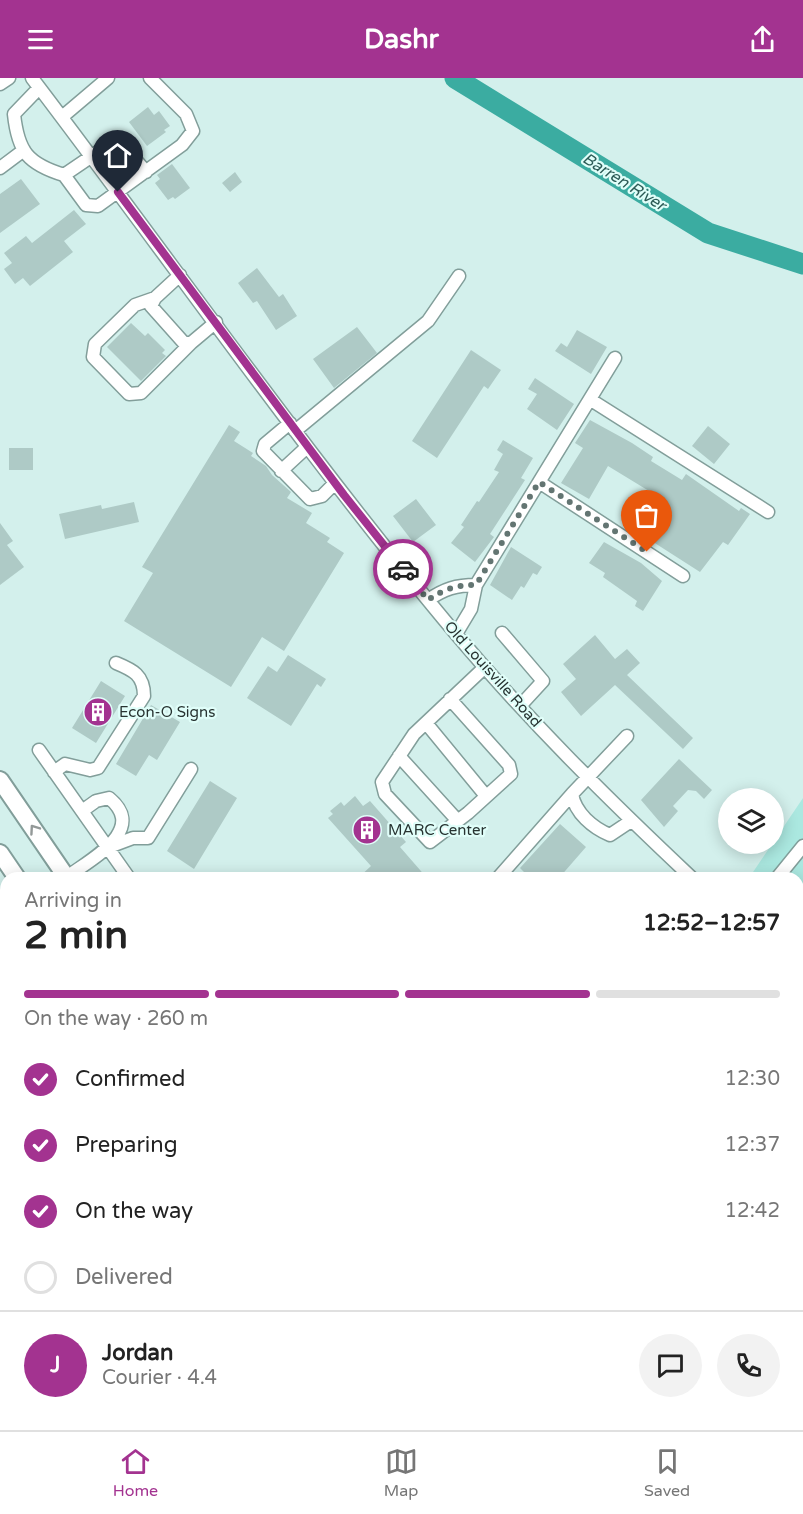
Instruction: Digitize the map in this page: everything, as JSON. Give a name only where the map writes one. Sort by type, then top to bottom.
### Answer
[{"type":"main road","points":[[0,780],[64,872]]},
{"type":"main road","points":[[0,853],[13,872]]},
{"type":"street","points":[[0,84],[9,78]]},
{"type":"street","points":[[62,117],[108,78]]},
{"type":"street","points":[[36,83],[14,114],[16,138],[32,162],[64,175],[86,205],[98,206],[182,145],[193,131],[186,114],[150,78]]},
{"type":"street","name":"Old Louisville Road","points":[[36,83],[307,447],[428,600],[520,706],[588,778],[686,872]]},
{"type":"street","points":[[64,175],[114,141],[122,144],[146,172]]},
{"type":"street","points":[[0,168],[24,150]]},
{"type":"street","points":[[180,275],[155,298],[151,306],[184,343],[192,343]]},
{"type":"street","points":[[335,483],[316,499],[310,499],[263,451],[265,444],[292,427],[429,321],[459,276]]},
{"type":"street","points":[[155,298],[135,305],[95,344],[93,357],[129,394],[141,393],[216,322]]},
{"type":"street","points":[[456,634],[471,609],[476,585],[615,358]]},
{"type":"street","points":[[591,400],[768,512]]},
{"type":"street","points":[[281,471],[307,447]]},
{"type":"street","points":[[539,482],[683,576]]},
{"type":"street","points":[[428,600],[445,589],[460,585],[476,585]]},
{"type":"street","points":[[502,633],[543,681],[520,706]]},
{"type":"street","points":[[54,772],[65,764],[90,770],[98,768],[144,696],[144,684],[134,670],[116,663]]},
{"type":"street","points":[[450,699],[509,765],[511,774],[458,821],[430,842],[385,794],[382,782],[414,734],[450,699],[485,667]]},
{"type":"street","points":[[426,723],[486,796]]},
{"type":"street","points":[[503,872],[627,736]]},
{"type":"street","points":[[39,750],[125,872]]},
{"type":"street","points":[[399,756],[458,821]]},
{"type":"street","points":[[108,847],[133,838],[148,838],[191,769]]},
{"type":"street","points":[[572,794],[574,805],[597,830],[610,835],[631,820]]},
{"type":"street","points":[[74,872],[108,847],[118,836],[124,820],[119,806],[109,798],[96,801],[82,811]]},
{"type":"street","points":[[782,872],[803,846]]},
{"type":"shaded area","points":[[803,798],[803,872],[753,872],[765,854],[784,854],[784,826]]},
{"type":"building","points":[[148,107],[154,115],[159,111],[170,126],[164,130],[166,132],[147,146],[129,122]]},
{"type":"building","points":[[172,164],[190,188],[175,199],[173,197],[168,200],[155,183],[160,179],[157,175]]},
{"type":"building","points":[[235,172],[242,182],[230,192],[222,183]]},
{"type":"building","points":[[21,179],[40,204],[0,233],[0,194]]},
{"type":"building","points":[[74,210],[86,224],[64,241],[73,252],[30,286],[23,278],[15,284],[4,269],[12,263],[4,253],[26,236],[32,243]]},
{"type":"building","points":[[257,268],[279,297],[283,294],[297,316],[276,330],[257,301],[253,303],[238,283]]},
{"type":"building","points":[[131,323],[145,336],[148,333],[165,350],[162,353],[166,356],[141,381],[107,347]]},
{"type":"building","points":[[357,327],[377,353],[334,388],[313,359]]},
{"type":"building","points":[[577,330],[607,347],[591,374],[555,351],[561,343],[567,347]]},
{"type":"building","points":[[471,350],[501,370],[488,389],[484,386],[437,458],[412,441]]},
{"type":"building","points":[[535,378],[574,404],[557,430],[527,409],[537,394],[528,389]]},
{"type":"building","points":[[590,420],[632,443],[653,457],[651,461],[682,480],[686,474],[739,511],[741,508],[750,514],[728,545],[723,542],[700,572],[636,531],[657,498],[649,491],[608,466],[589,499],[561,483],[583,448],[575,443]]},
{"type":"building","points":[[229,425],[240,432],[234,441],[253,453],[251,456],[266,466],[272,475],[291,492],[287,498],[312,513],[306,523],[330,538],[327,542],[344,553],[284,651],[262,637],[231,687],[124,621],[153,573],[142,567]]},
{"type":"building","points":[[708,426],[730,444],[714,464],[692,446]]},
{"type":"building","points":[[503,440],[533,458],[521,478],[525,480],[490,534],[494,537],[475,562],[451,543],[464,527],[461,525],[477,501],[479,502],[499,472],[494,470],[503,454],[497,450]]},
{"type":"building","points":[[9,448],[33,448],[33,470],[9,470]]},
{"type":"building","points":[[416,499],[436,525],[413,542],[393,516]]},
{"type":"building","points":[[134,502],[139,522],[65,539],[59,514],[101,505],[102,509]]},
{"type":"building","points":[[0,523],[13,541],[7,545],[24,567],[0,585]]},
{"type":"building","points":[[604,542],[641,563],[662,581],[643,611],[635,606],[637,601],[603,577],[605,573],[589,563]]},
{"type":"building","points":[[511,547],[542,567],[537,575],[533,573],[524,588],[521,586],[512,600],[490,585]]},
{"type":"building","points":[[595,635],[615,659],[627,649],[640,663],[627,675],[693,738],[683,749],[615,685],[581,716],[561,692],[576,679],[563,664]]},
{"type":"building","points":[[288,655],[326,679],[321,687],[317,684],[291,726],[247,698],[268,666],[277,672]]},
{"type":"building","name":"Econ-O Signs","points":[[101,681],[125,696],[96,743],[72,728]]},
{"type":"building","points":[[151,705],[180,722],[157,760],[149,755],[136,776],[116,764]]},
{"type":"building","points":[[679,759],[712,790],[704,799],[696,791],[688,790],[673,806],[678,811],[664,827],[641,800]]},
{"type":"building","points":[[210,781],[237,798],[194,869],[167,851]]},
{"type":"building","name":"MARC Center","points":[[355,796],[363,806],[370,801],[406,842],[400,847],[422,872],[364,872],[371,866],[328,818],[333,814],[330,811],[341,802],[344,806]]},
{"type":"building","points":[[560,824],[586,847],[564,872],[524,872],[520,868]]},
{"type":"waterway","name":"Barren River","points":[[455,78],[708,233],[803,264]]},
{"type":"way so far","points":[[403,569],[428,600],[445,589],[460,585],[476,585],[539,482],[647,552]]},
{"type":"place","name":"Econ-O Signs","points":[[98,712]]},
{"type":"place","name":"MARC Center","points":[[367,830]]},
{"type":"route","points":[[118,192],[295,431],[403,569]]}]
